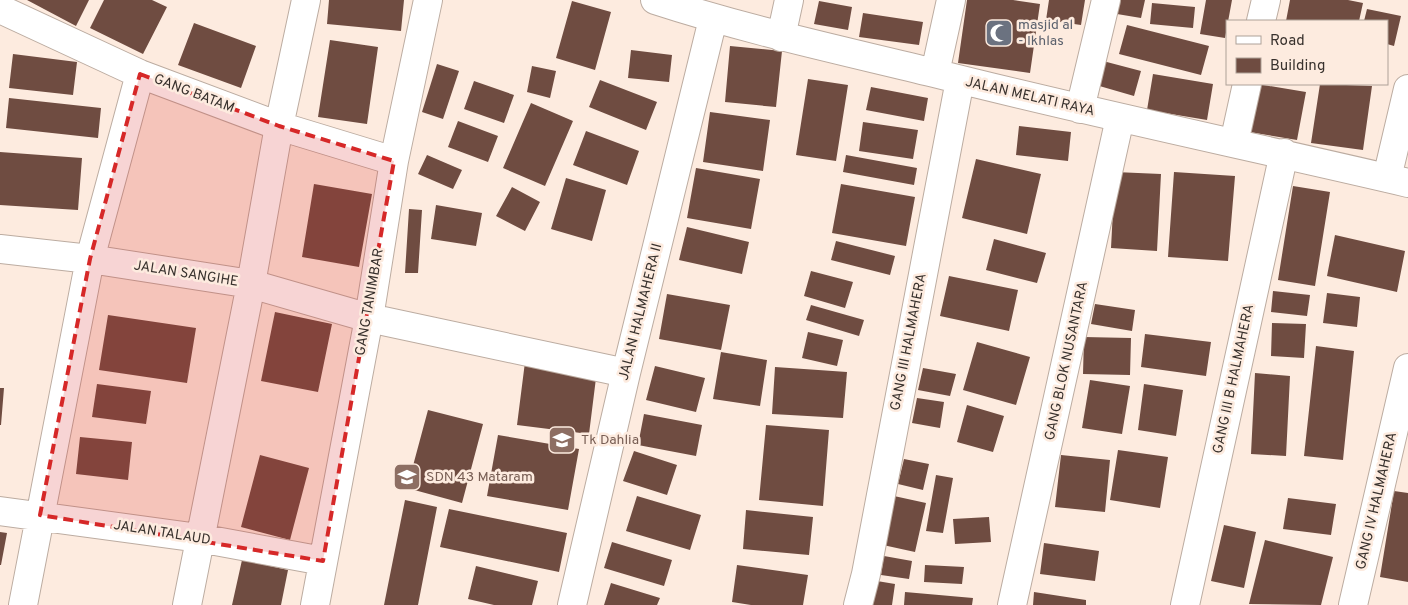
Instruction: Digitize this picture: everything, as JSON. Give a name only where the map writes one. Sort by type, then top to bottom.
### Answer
[{"type":"street","points":[[186,605],[251,284],[279,126],[306,0]]},
{"type":"street","name":"GANG TANIMBAR","points":[[315,605],[343,444],[369,318],[394,161],[428,0]]},
{"type":"street","name":"JALAN MELATI RAYA","points":[[655,0],[713,19],[781,37],[1080,109],[1284,153],[1398,181]]},
{"type":"street","points":[[781,37],[789,0]]},
{"type":"street","name":"GANG III HALMAHERA","points":[[858,605],[866,574],[897,400],[948,77],[951,0]]},
{"type":"street","points":[[1080,109],[1106,0]]},
{"type":"street","points":[[1261,20],[1266,0]]},
{"type":"street","name":"GANG BATAM","points":[[0,9],[140,74],[279,126],[394,161]]},
{"type":"street","name":"JALAN HALMAHERA II","points":[[572,605],[626,373],[713,19]]},
{"type":"street","points":[[23,605],[90,259],[140,74]]},
{"type":"street","points":[[1234,143],[1247,85]]},
{"type":"street","points":[[1398,181],[1408,89]]},
{"type":"street","name":"GANG BLOK NUSANTARA","points":[[1012,605],[1120,118]]},
{"type":"street","name":"GANG III B HALMAHERA","points":[[1185,605],[1284,153]]},
{"type":"street","name":"JALAN SANGIHE","points":[[0,249],[90,259],[251,284],[369,318],[626,373]]},
{"type":"street","name":"GANG IV HALMAHERA","points":[[1353,605],[1408,368]]},
{"type":"street","name":"JALAN TALAUD","points":[[0,511],[199,538],[324,561]]},
{"type":"highlighted area","points":[[140,74],[279,126],[394,161],[323,561],[40,515],[90,259]]},
{"type":"building","points":[[27,0],[89,0],[76,26]]},
{"type":"building","points":[[104,0],[152,0],[167,7],[143,54],[90,28]]},
{"type":"building","points":[[329,0],[404,0],[401,31],[327,24]]},
{"type":"building","name":"masjid al - Ikhlas","points":[[967,0],[1013,0],[1040,4],[1030,73],[958,63]]},
{"type":"building","points":[[1049,0],[1085,0],[1081,25],[1046,20]]},
{"type":"building","points":[[1120,0],[1145,0],[1141,18],[1117,14]]},
{"type":"building","points":[[1206,0],[1232,0],[1228,20],[1226,20],[1225,38],[1200,34]]},
{"type":"building","points":[[1290,0],[1348,0],[1363,3],[1359,20],[1286,20]]},
{"type":"building","points":[[572,1],[611,12],[595,70],[556,58]]},
{"type":"building","points":[[819,1],[852,7],[848,30],[814,24]]},
{"type":"building","points":[[1152,3],[1195,7],[1193,28],[1150,24]]},
{"type":"building","points":[[1367,9],[1401,16],[1394,46],[1388,44],[1388,20],[1364,20]]},
{"type":"building","points":[[863,13],[923,22],[919,45],[859,37]]},
{"type":"building","points":[[194,23],[256,46],[241,88],[178,65]]},
{"type":"building","points":[[1127,25],[1209,46],[1201,75],[1119,54]]},
{"type":"building","points":[[330,40],[378,47],[367,124],[318,117]]},
{"type":"building","points":[[730,46],[782,51],[776,107],[725,102]]},
{"type":"building","points":[[631,50],[672,55],[669,82],[628,78]]},
{"type":"building","points":[[13,54],[77,62],[73,95],[9,88]]},
{"type":"building","points":[[1103,61],[1141,71],[1134,96],[1096,85]]},
{"type":"building","points":[[437,64],[459,71],[443,119],[422,112]]},
{"type":"building","points":[[532,66],[556,71],[550,98],[527,92]]},
{"type":"building","points":[[1153,74],[1213,84],[1207,120],[1147,110]]},
{"type":"building","points":[[808,79],[848,85],[836,161],[796,155]]},
{"type":"building","points":[[600,80],[657,102],[646,130],[589,107]]},
{"type":"building","points":[[474,81],[514,95],[504,123],[464,109]]},
{"type":"building","points":[[1257,85],[1306,92],[1297,140],[1249,132]]},
{"type":"building","points":[[1320,85],[1372,86],[1363,150],[1311,143]]},
{"type":"building","points":[[871,87],[928,98],[924,121],[866,110]]},
{"type":"building","points":[[9,98],[101,108],[98,138],[6,128]]},
{"type":"building","points":[[531,103],[573,121],[545,186],[503,168]]},
{"type":"building","points":[[710,112],[770,120],[763,171],[703,162]]},
{"type":"building","points":[[458,121],[498,136],[488,162],[448,147]]},
{"type":"building","points":[[863,122],[918,130],[913,159],[859,151]]},
{"type":"building","points":[[1019,126],[1071,132],[1068,161],[1016,155]]},
{"type":"building","points":[[586,131],[639,151],[627,185],[573,165]]},
{"type":"building","points":[[0,152],[82,158],[78,210],[0,205]]},
{"type":"building","points":[[427,155],[462,170],[453,189],[418,174]]},
{"type":"building","points":[[846,155],[917,168],[914,185],[843,172]]},
{"type":"building","points":[[976,159],[1041,174],[1027,234],[962,218]]},
{"type":"building","points":[[696,168],[760,179],[751,229],[687,218]]},
{"type":"building","points":[[1115,172],[1161,174],[1157,251],[1111,248]]},
{"type":"building","points":[[1174,172],[1235,176],[1228,261],[1168,257]]},
{"type":"building","points":[[566,178],[606,190],[592,241],[551,229]]},
{"type":"building","points":[[314,184],[372,194],[359,267],[302,257]]},
{"type":"building","points":[[841,184],[915,197],[906,246],[832,233]]},
{"type":"building","points":[[1293,186],[1330,192],[1315,286],[1278,280]]},
{"type":"building","points":[[512,187],[540,202],[525,231],[496,216]]},
{"type":"building","points":[[436,205],[482,213],[476,246],[431,239]]},
{"type":"building","points":[[409,209],[422,210],[418,273],[405,273]]},
{"type":"building","points":[[687,227],[749,242],[742,274],[679,260]]},
{"type":"building","points":[[1335,235],[1405,251],[1397,292],[1327,276]]},
{"type":"building","points":[[994,239],[1046,253],[1037,283],[986,270]]},
{"type":"building","points":[[836,241],[895,256],[890,275],[831,260]]},
{"type":"building","points":[[811,271],[853,282],[845,308],[804,296]]},
{"type":"building","points":[[949,276],[1018,290],[1009,331],[940,316]]},
{"type":"building","points":[[1273,291],[1310,295],[1307,316],[1271,312]]},
{"type":"building","points":[[1327,293],[1360,297],[1357,327],[1323,323]]},
{"type":"building","points":[[667,294],[730,305],[721,350],[659,339]]},
{"type":"building","points":[[1095,304],[1135,310],[1132,331],[1091,324]]},
{"type":"building","points":[[811,305],[864,320],[859,336],[806,320]]},
{"type":"building","points":[[275,312],[332,324],[318,392],[261,381]]},
{"type":"building","points":[[108,315],[196,328],[187,383],[99,370]]},
{"type":"building","points":[[1272,323],[1306,324],[1304,358],[1271,356]]},
{"type":"building","points":[[808,332],[843,340],[837,366],[802,358]]},
{"type":"building","points":[[1145,334],[1211,342],[1206,376],[1141,367]]},
{"type":"building","points":[[1084,337],[1131,338],[1130,375],[1083,374]]},
{"type":"building","points":[[977,342],[1030,357],[1016,405],[963,390]]},
{"type":"building","points":[[1316,346],[1354,351],[1343,460],[1304,456]]},
{"type":"building","points":[[721,352],[767,360],[760,406],[713,399]]},
{"type":"building","points":[[525,362],[597,370],[589,434],[517,425]]},
{"type":"building","points":[[655,366],[705,378],[696,412],[646,400]]},
{"type":"building","points":[[775,367],[847,372],[843,418],[772,414]]},
{"type":"building","points":[[923,368],[956,374],[950,396],[918,390]]},
{"type":"building","points":[[1255,373],[1290,376],[1286,456],[1251,454]]},
{"type":"building","points":[[1090,380],[1130,386],[1122,434],[1082,428]]},
{"type":"building","points":[[97,384],[151,391],[146,424],[92,417]]},
{"type":"building","points":[[1144,384],[1183,390],[1176,436],[1138,430]]},
{"type":"building","points":[[0,388],[4,388],[1,425],[0,425]]},
{"type":"building","points":[[917,398],[944,402],[940,428],[912,423]]},
{"type":"building","points":[[967,405],[1004,416],[993,452],[957,442]]},
{"type":"building","points":[[428,410],[483,424],[462,503],[407,488]]},
{"type":"building","points":[[644,414],[702,425],[696,456],[638,445]]},
{"type":"building","points":[[766,425],[829,430],[823,506],[759,500]]},
{"type":"building","name":"Tk Dahlia","points":[[498,435],[579,449],[568,510],[487,496]]},
{"type":"building","points":[[80,437],[132,442],[128,480],[76,474]]},
{"type":"building","points":[[1118,450],[1168,457],[1160,508],[1110,500]]},
{"type":"building","points":[[634,451],[677,465],[667,495],[623,481]]},
{"type":"building","points":[[260,455],[309,468],[290,540],[241,527]]},
{"type":"building","points":[[1061,455],[1110,460],[1105,512],[1055,507]]},
{"type":"building","points":[[904,459],[929,464],[923,490],[898,484]]},
{"type":"building","points":[[936,475],[953,478],[943,533],[926,531]]},
{"type":"building","points":[[1394,491],[1408,493],[1408,582],[1380,577]]},
{"type":"building","points":[[637,496],[701,515],[690,550],[626,531]]},
{"type":"building","points":[[894,496],[926,503],[915,552],[883,545]]},
{"type":"building","points":[[1288,498],[1336,504],[1331,535],[1283,529]]},
{"type":"building","points":[[405,500],[437,507],[418,605],[384,605]]},
{"type":"building","points":[[449,509],[567,533],[559,572],[440,547]]},
{"type":"building","points":[[746,510],[813,517],[809,555],[743,549]]},
{"type":"building","points":[[989,517],[991,542],[955,544],[953,519]]},
{"type":"building","points":[[1224,525],[1256,532],[1244,588],[1211,581]]},
{"type":"building","points":[[0,532],[7,533],[1,565],[0,565]]},
{"type":"building","points":[[1265,540],[1333,557],[1321,605],[1249,604]]},
{"type":"building","points":[[612,542],[672,560],[664,586],[604,568]]},
{"type":"building","points":[[1044,543],[1099,551],[1095,581],[1040,574]]},
{"type":"building","points":[[884,556],[912,561],[909,579],[881,575]]},
{"type":"building","points":[[242,560],[288,570],[281,605],[232,605]]},
{"type":"building","points":[[737,565],[808,575],[803,605],[751,605],[732,602]]},
{"type":"building","points":[[925,565],[964,567],[962,584],[924,582]]},
{"type":"building","points":[[476,566],[538,581],[532,605],[494,605],[468,599]]},
{"type":"building","points":[[871,580],[895,584],[892,605],[868,605]]},
{"type":"building","points":[[611,583],[660,598],[657,605],[604,605]]},
{"type":"building","points":[[905,592],[973,598],[972,605],[904,605]]},
{"type":"building","points":[[1034,592],[1086,600],[1086,605],[1033,605]]},
{"type":"place","name":"masjid al - Ikhlas","points":[[999,33]]},
{"type":"place","name":"Tk Dahlia","points":[[562,440]]},
{"type":"place","name":"SDN 43 Mataram","points":[[407,477]]}]
